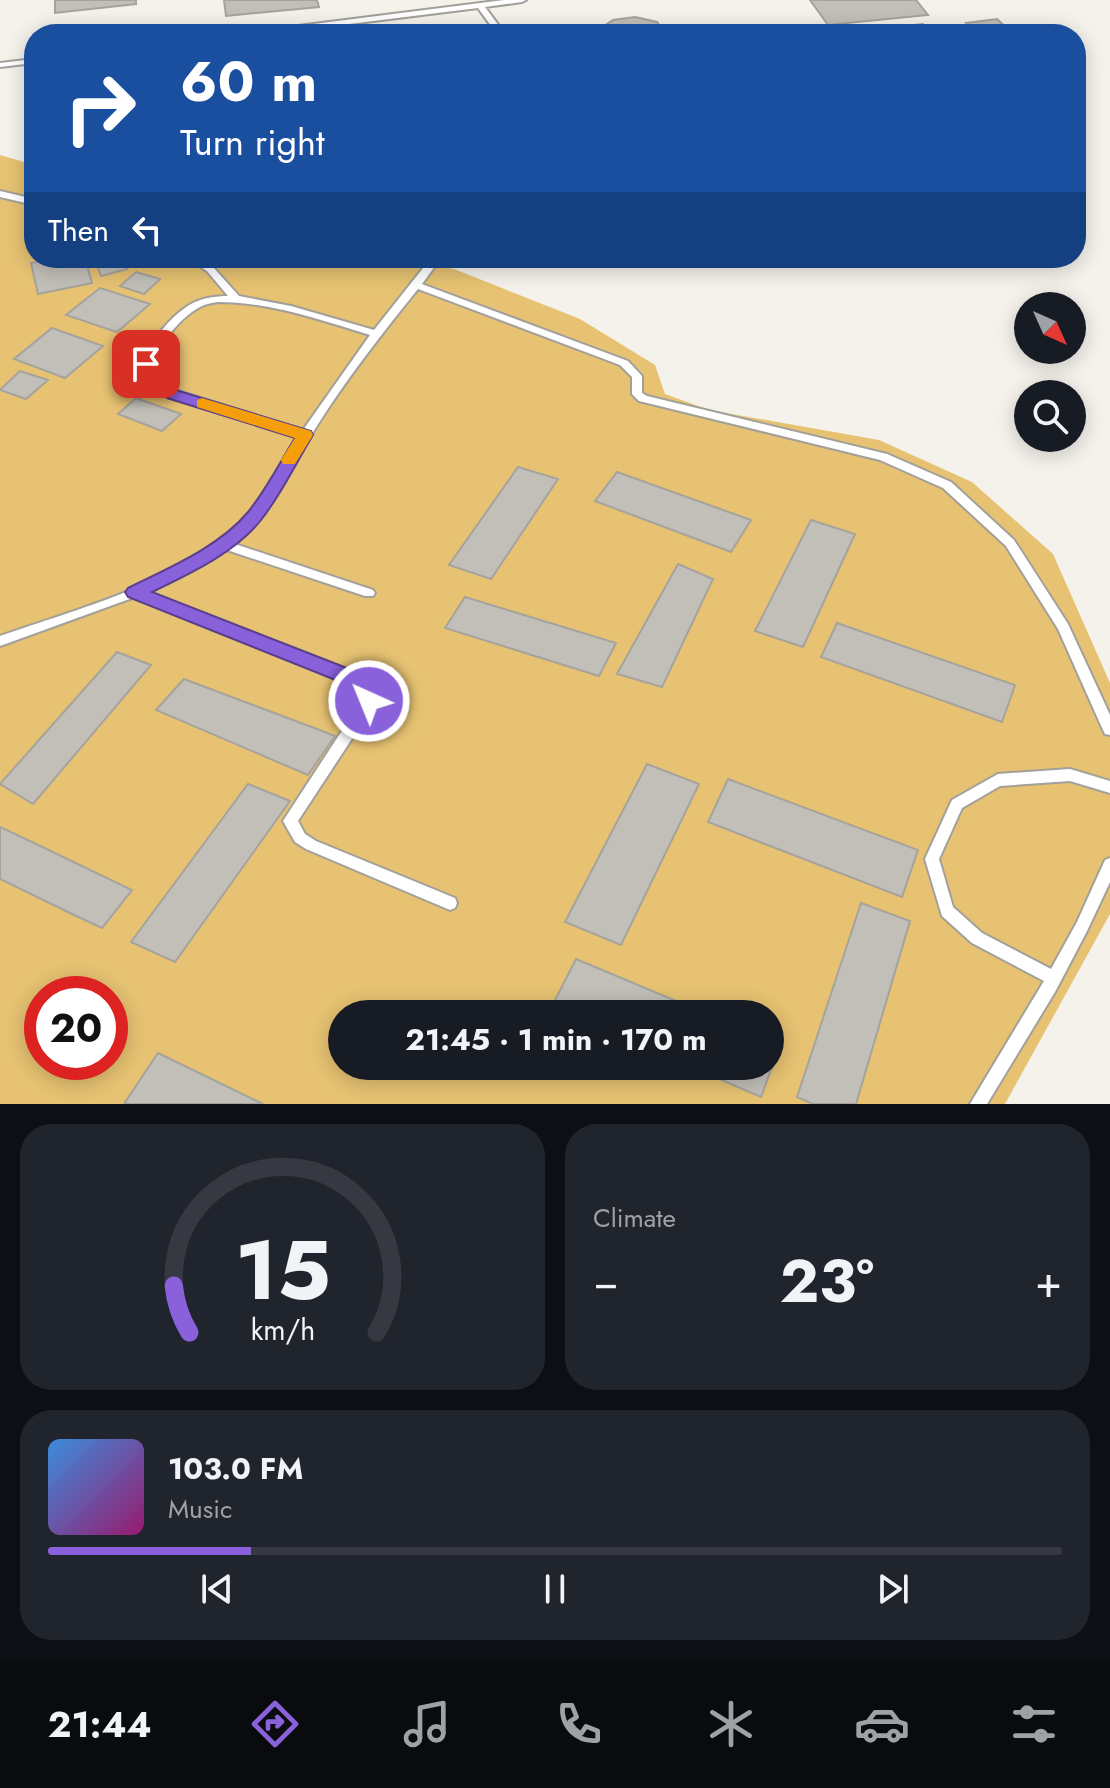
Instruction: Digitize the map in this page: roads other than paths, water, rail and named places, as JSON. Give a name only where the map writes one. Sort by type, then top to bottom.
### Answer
[{"type":"lane","points":[[329,24],[522,0]]},
{"type":"lane","points":[[480,5],[494,24]]},
{"type":"lane","points":[[0,65],[24,62]]},
{"type":"lane","points":[[0,194],[24,200]]},
{"type":"lane","points":[[208,268],[236,299]]},
{"type":"lane","points":[[0,641],[134,592],[182,569],[222,544],[255,516],[305,435],[376,334],[430,268]]},
{"type":"lane","points":[[418,286],[624,363],[637,376],[637,394],[643,399],[883,457],[947,485],[1010,543],[1032,576],[1064,627],[1110,730]]},
{"type":"lane","points":[[305,435],[161,389],[147,374],[146,364],[154,346],[185,313],[201,303],[236,299],[282,306],[376,334]]},
{"type":"lane","points":[[222,544],[369,593]]},
{"type":"lane","points":[[134,592],[350,678],[368,689],[369,701],[290,821],[300,838],[311,845],[450,903]]},
{"type":"lane","points":[[1053,978],[977,938],[947,911],[932,859],[957,804],[998,780],[1070,775],[1110,787]]},
{"type":"lane","points":[[978,1104],[1053,978],[1110,864]]}]
